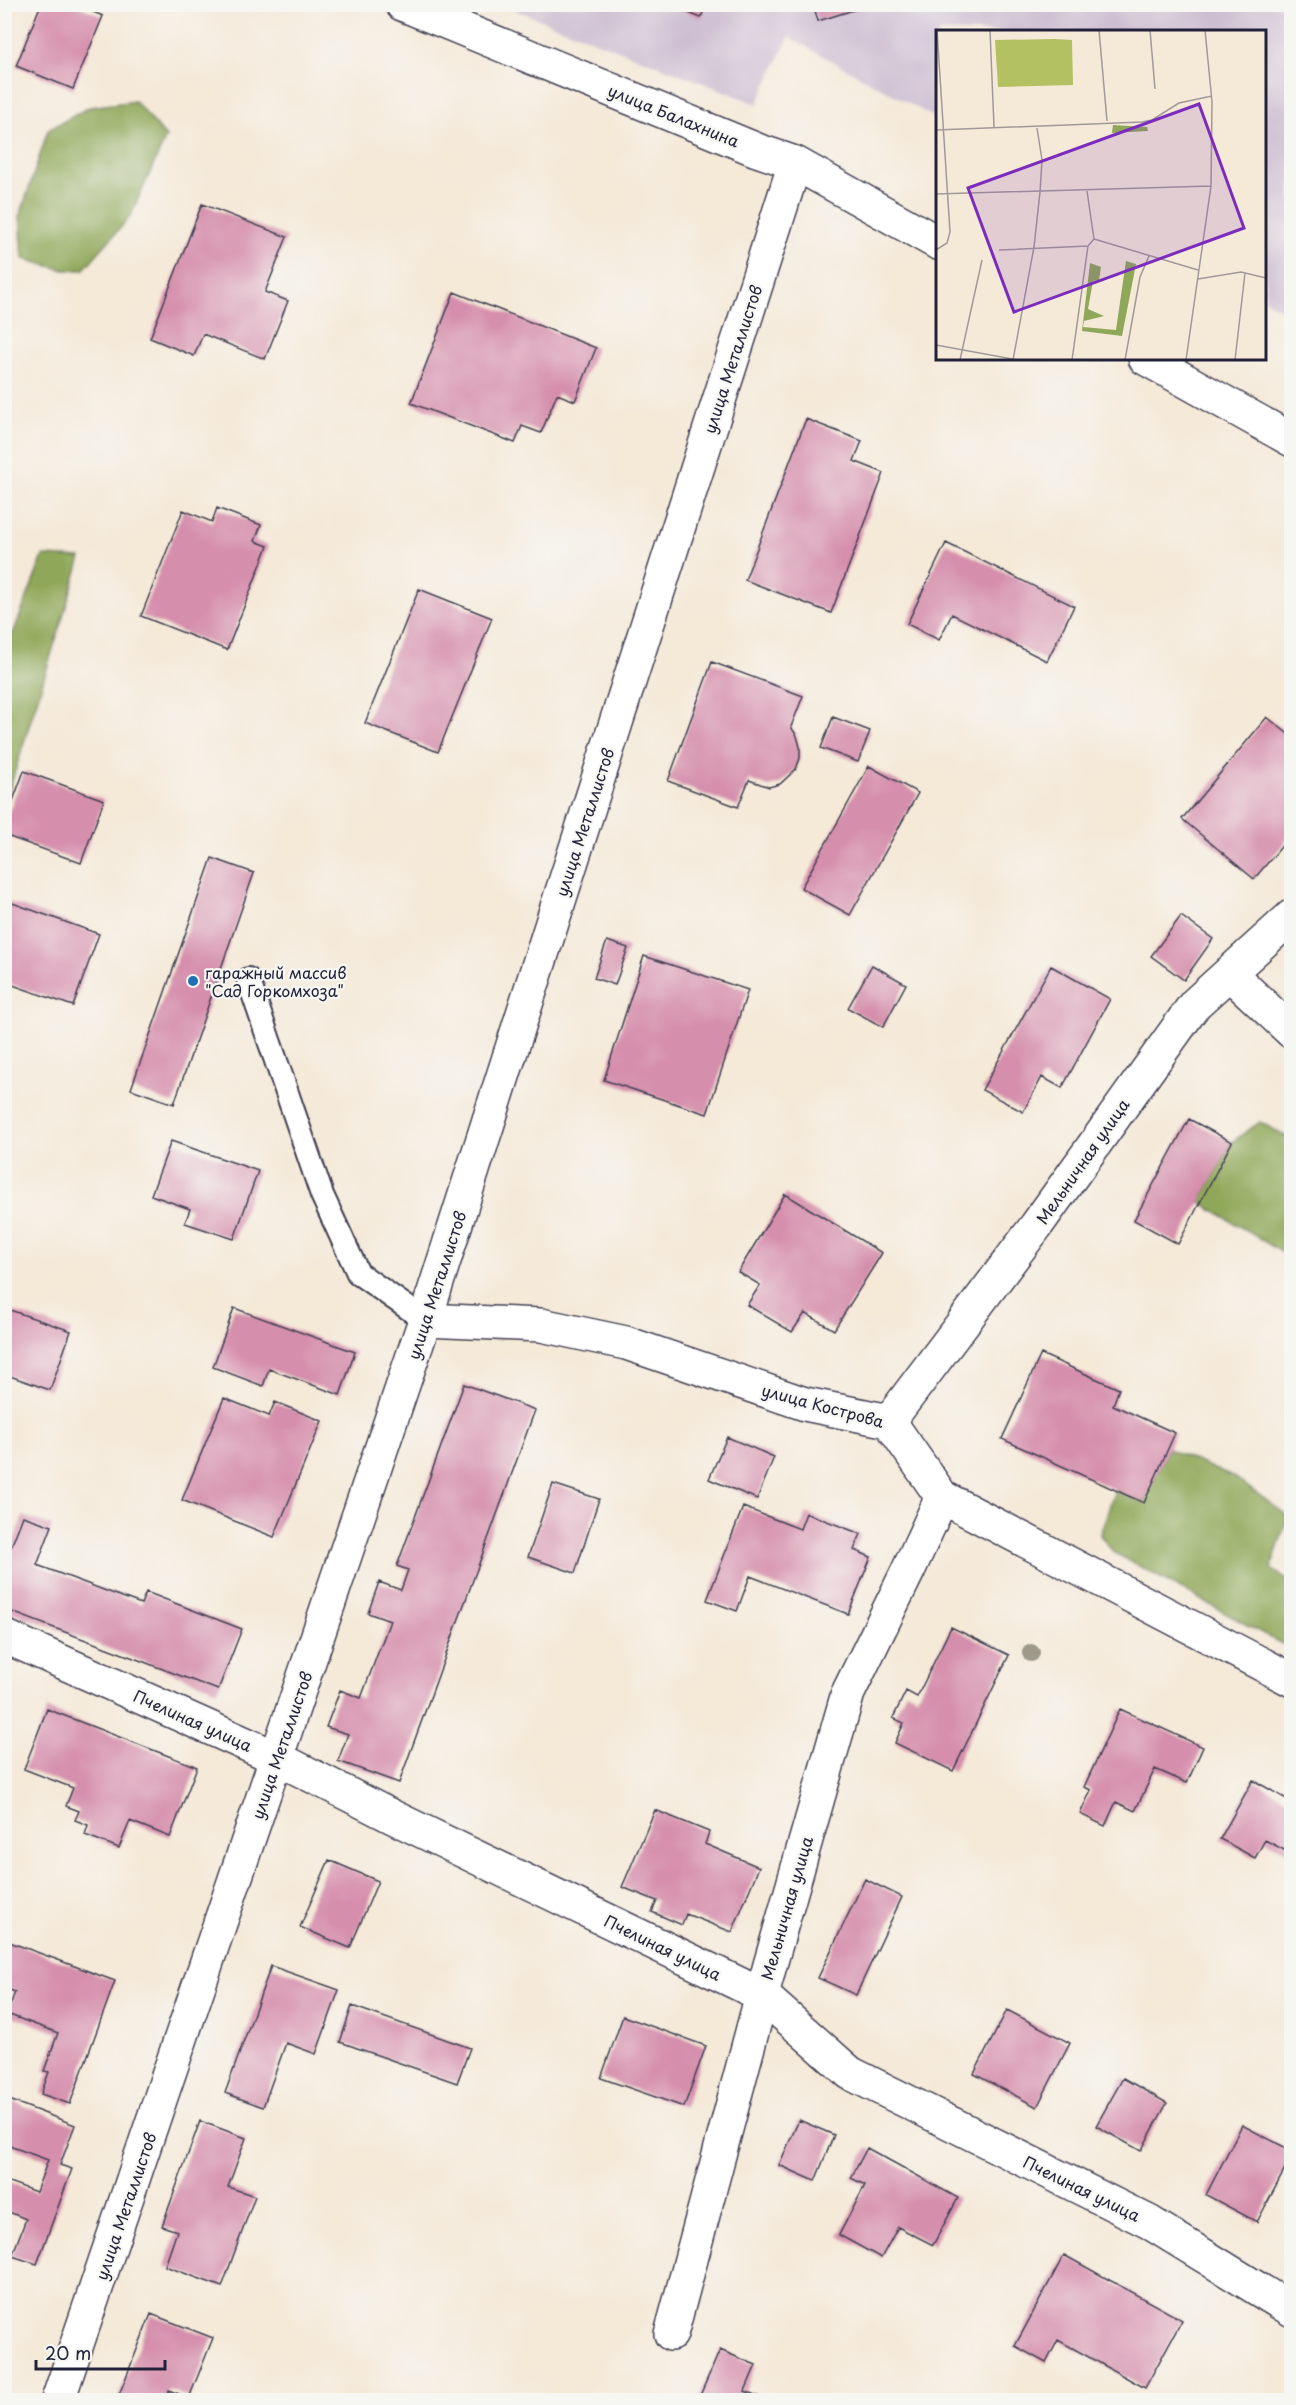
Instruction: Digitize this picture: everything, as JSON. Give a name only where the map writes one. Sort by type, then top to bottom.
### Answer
[{"type":"street","name":"улица Балахнина","points":[[402,4],[795,163],[936,242]]},
{"type":"street","name":"улица Металлистов","points":[[58,2400],[425,1320],[795,163]]},
{"type":"street","points":[[1149,360],[1292,440]]},
{"type":"street","name":"Мельничная улица","points":[[889,1420],[1036,1226],[1195,1004],[1292,916]]},
{"type":"street","points":[[1229,973],[1292,1032]]},
{"type":"street","name":"улица Кострова","points":[[425,1320],[541,1325],[626,1342],[806,1404],[889,1420],[942,1497],[1122,1589],[1292,1680]]},
{"type":"street","name":"Мельничная улица","points":[[671,2334],[762,1995],[848,1693],[942,1497]]},
{"type":"street","name":"Пчелиная улица","points":[[4,1636],[277,1758],[393,1817],[762,1995],[850,2073],[1149,2222],[1292,2310]]},
{"type":"lane","points":[[248,978],[322,1195],[358,1273],[425,1320]]},
{"type":"shaded area","points":[[502,5],[1291,5],[1291,315],[1266,301],[1266,30],[936,30],[936,118],[789,37],[757,104]]},
{"type":"green space","points":[[135,101],[166,137],[130,217],[83,270],[64,270],[23,259],[20,216],[48,130],[89,107]]},
{"type":"green space","points":[[43,556],[81,558],[5,804],[5,645],[14,631]]},
{"type":"green space","points":[[1260,1122],[1291,1139],[1291,1258],[1200,1202],[1232,1142]]},
{"type":"green space","points":[[1168,1449],[1237,1479],[1288,1516],[1271,1569],[1291,1582],[1291,1649],[1113,1552],[1100,1535],[1115,1490],[1144,1503]]},
{"type":"building","points":[[41,4],[73,4],[103,16],[73,89],[16,66]]},
{"type":"building","points":[[667,4],[706,4],[701,18]]},
{"type":"building","points":[[813,4],[862,4],[863,7],[818,21]]},
{"type":"building","points":[[202,204],[287,237],[265,292],[288,301],[265,359],[203,334],[194,356],[150,338]]},
{"type":"building","points":[[454,292],[596,348],[575,401],[557,394],[541,433],[522,426],[515,443],[411,403]]},
{"type":"building","points":[[806,419],[862,441],[854,461],[884,473],[831,613],[745,580]]},
{"type":"building","points":[[217,508],[261,525],[255,541],[268,546],[227,650],[141,616],[183,510],[212,522]]},
{"type":"building","points":[[946,543],[1074,606],[1047,661],[952,614],[939,640],[907,624]]},
{"type":"building","points":[[419,589],[492,618],[438,752],[365,723]]},
{"type":"building","points":[[712,662],[803,696],[791,727],[800,747],[800,758],[796,769],[780,784],[769,787],[749,780],[738,807],[668,781]]},
{"type":"building","points":[[833,717],[870,731],[858,762],[821,748]]},
{"type":"building","points":[[1267,717],[1292,737],[1292,834],[1254,879],[1182,819]]},
{"type":"building","points":[[869,766],[918,793],[850,915],[801,888]]},
{"type":"building","points":[[24,771],[104,800],[81,863],[4,835],[4,825]]},
{"type":"building","name":"гаражный массив \"Сад Горкомхоза\"","points":[[212,858],[254,873],[174,1104],[131,1089]]},
{"type":"building","points":[[4,900],[99,934],[73,1006],[4,982]]},
{"type":"building","points":[[1181,916],[1213,939],[1184,980],[1151,956]]},
{"type":"building","points":[[607,941],[628,948],[615,985],[594,978]]},
{"type":"building","points":[[644,956],[748,990],[707,1114],[604,1080]]},
{"type":"building","points":[[872,965],[906,984],[883,1027],[848,1008]]},
{"type":"building","points":[[1051,966],[1110,999],[1062,1088],[1042,1077],[1023,1112],[982,1090]]},
{"type":"building","points":[[1189,1119],[1232,1142],[1178,1244],[1134,1220]]},
{"type":"building","points":[[171,1141],[258,1171],[234,1239],[185,1223],[190,1209],[151,1195]]},
{"type":"building","points":[[785,1194],[882,1253],[834,1330],[805,1313],[792,1332],[747,1305],[760,1285],[738,1272]]},
{"type":"building","points":[[4,1308],[71,1331],[50,1390],[4,1374]]},
{"type":"building","points":[[234,1308],[355,1352],[340,1395],[269,1369],[263,1386],[213,1367]]},
{"type":"building","points":[[1041,1354],[1119,1389],[1113,1405],[1175,1433],[1144,1503],[1002,1439]]},
{"type":"building","points":[[464,1384],[535,1410],[399,1783],[338,1761],[348,1734],[326,1727],[340,1690],[361,1698],[390,1621],[368,1613],[379,1582],[401,1590],[408,1570],[397,1566]]},
{"type":"building","points":[[224,1398],[269,1416],[275,1402],[322,1421],[274,1537],[182,1500]]},
{"type":"building","points":[[727,1437],[774,1457],[757,1499],[709,1479]]},
{"type":"building","points":[[553,1484],[599,1499],[575,1573],[528,1557]]},
{"type":"building","points":[[743,1507],[800,1529],[806,1513],[861,1534],[854,1550],[871,1557],[848,1614],[750,1576],[737,1611],[707,1600]]},
{"type":"building","points":[[23,1516],[52,1526],[37,1565],[141,1604],[146,1592],[242,1629],[218,1690],[4,1609],[4,1565]]},
{"type":"building","points":[[951,1627],[1009,1655],[953,1771],[895,1743],[904,1723],[893,1718],[906,1691],[917,1697]]},
{"type":"building","points":[[47,1709],[197,1767],[170,1837],[130,1821],[119,1848],[85,1835],[88,1825],[75,1820],[79,1811],[66,1806],[73,1788],[24,1769]]},
{"type":"building","points":[[1120,1709],[1203,1747],[1187,1783],[1155,1769],[1135,1811],[1116,1802],[1105,1826],[1080,1814],[1091,1790],[1084,1787]]},
{"type":"building","points":[[1253,1780],[1292,1802],[1292,1854],[1265,1840],[1255,1858],[1220,1839]]},
{"type":"building","points":[[655,1810],[709,1832],[705,1844],[759,1867],[732,1932],[686,1914],[682,1925],[652,1912],[657,1901],[622,1887]]},
{"type":"building","points":[[329,1860],[378,1881],[350,1948],[300,1927]]},
{"type":"building","points":[[865,1879],[902,1897],[856,1995],[818,1978]]},
{"type":"building","points":[[4,1940],[115,1981],[70,2104],[41,2094],[49,2072],[44,2071],[58,2033],[7,2014],[15,1992],[4,1988]]},
{"type":"building","points":[[271,1966],[339,1990],[316,2054],[286,2043],[263,2107],[225,2093]]},
{"type":"building","points":[[352,2006],[470,2048],[457,2083],[340,2042]]},
{"type":"building","points":[[1007,2010],[1070,2043],[1037,2107],[974,2074]]},
{"type":"building","points":[[623,2016],[706,2046],[684,2107],[601,2078]]},
{"type":"building","points":[[1123,2078],[1167,2103],[1141,2151],[1096,2126]]},
{"type":"building","points":[[4,2098],[75,2125],[60,2165],[72,2169],[37,2264],[12,2256],[26,2219],[4,2210],[4,2180],[36,2192],[48,2160],[4,2144]]},
{"type":"building","points":[[799,2120],[834,2135],[815,2181],[779,2165]]},
{"type":"building","points":[[200,2121],[246,2138],[228,2187],[255,2196],[222,2287],[165,2266],[177,2231],[162,2226]]},
{"type":"building","points":[[1242,2125],[1292,2151],[1292,2156],[1257,2222],[1206,2195]]},
{"type":"building","points":[[867,2148],[958,2198],[933,2245],[898,2227],[881,2258],[839,2235],[865,2185],[851,2178]]},
{"type":"building","points":[[1064,2255],[1182,2320],[1145,2388],[1058,2340],[1046,2363],[1015,2346]]},
{"type":"building","points":[[151,2314],[213,2338],[189,2398],[169,2390],[165,2400],[117,2400]]},
{"type":"building","points":[[720,2350],[756,2365],[745,2391],[767,2400],[698,2400]]},
{"type":"place","name":"гаражный массив \"Сад Горкомхоза\"","points":[[193,981]]}]
